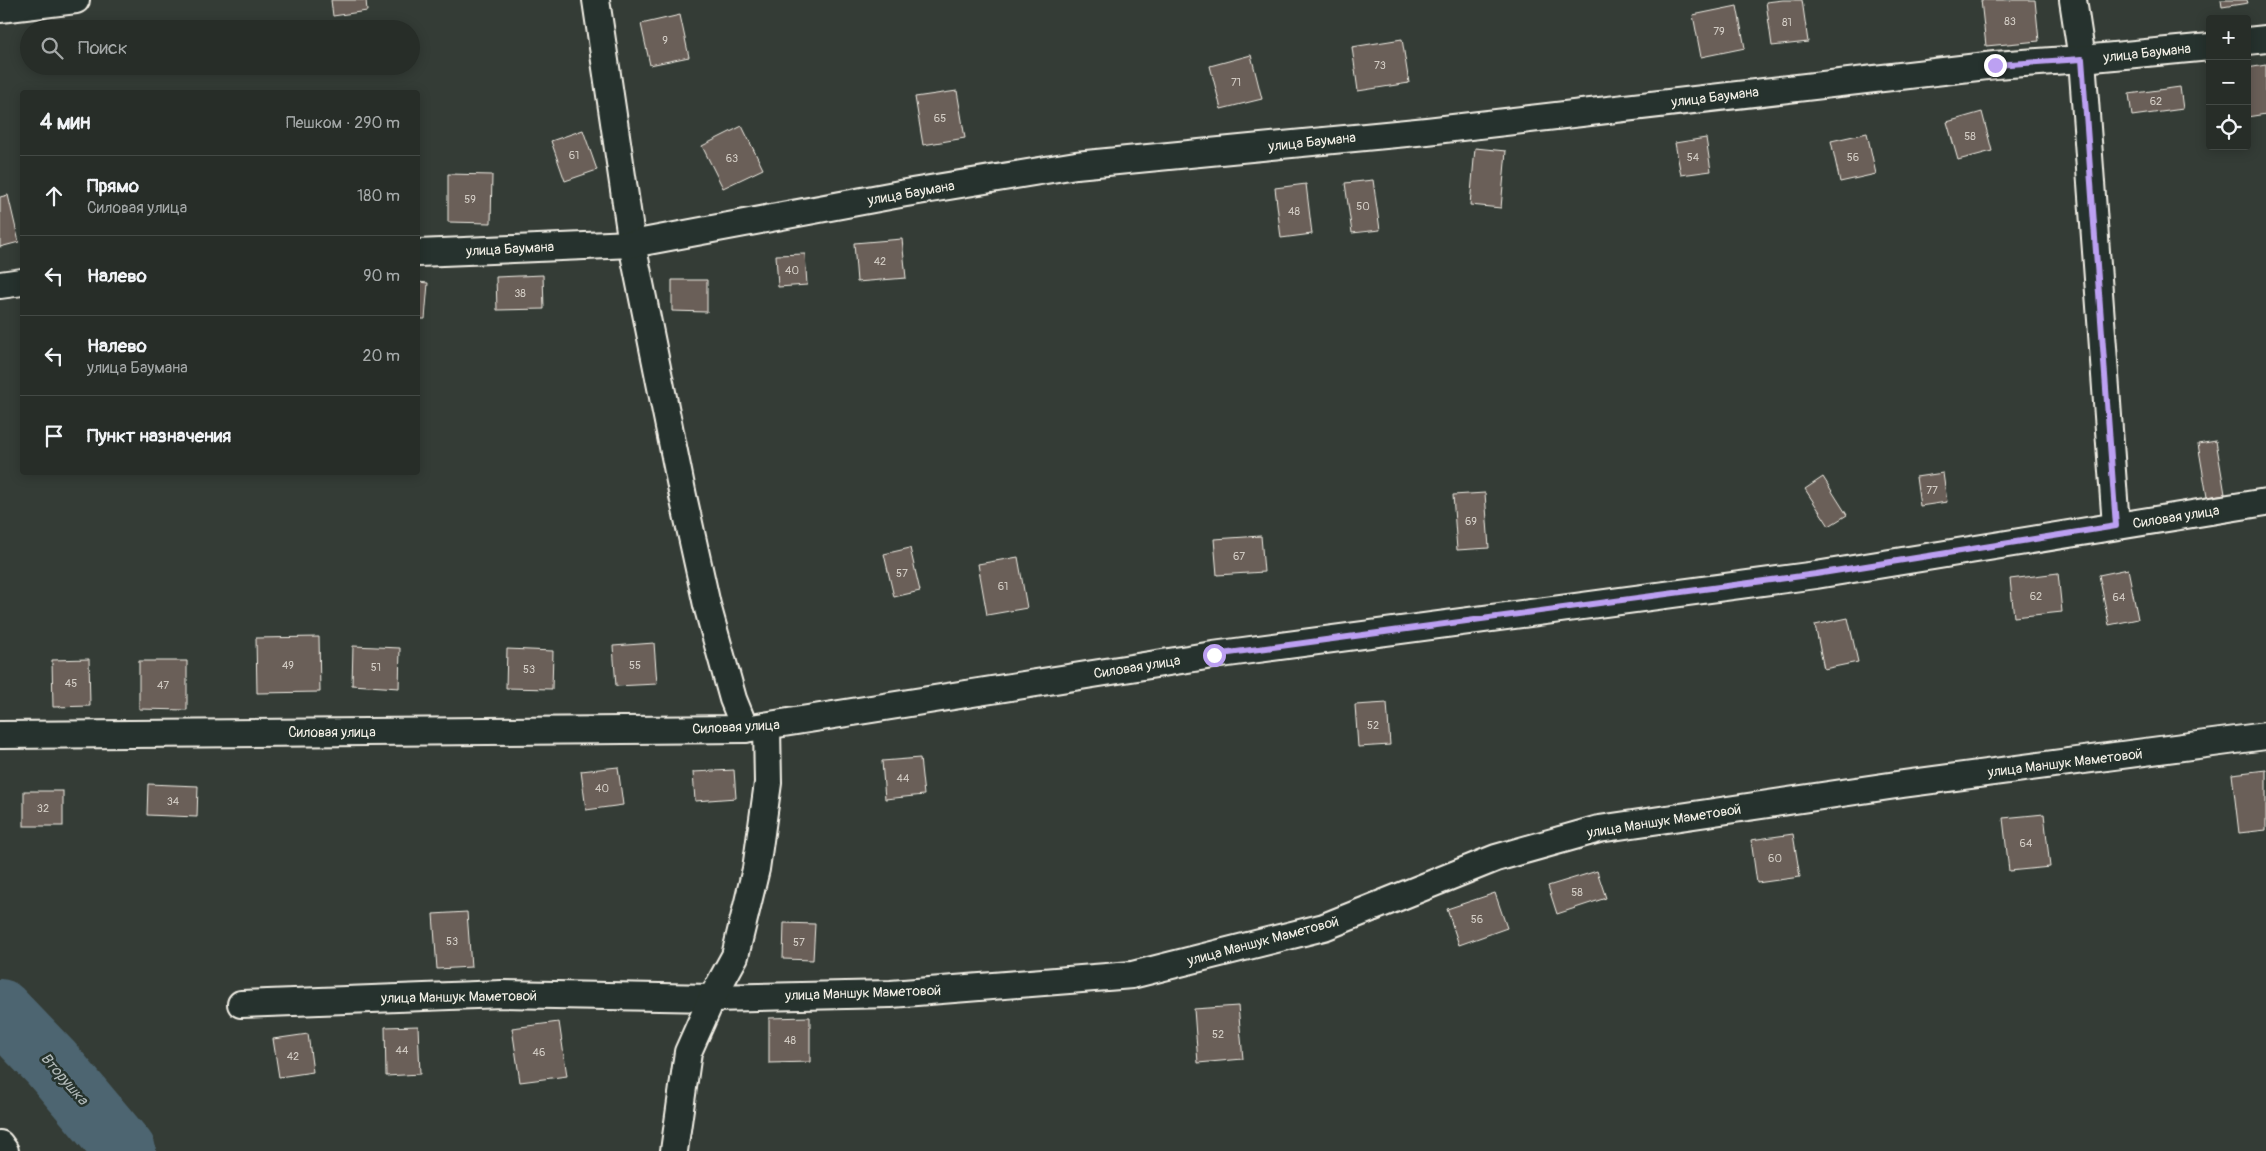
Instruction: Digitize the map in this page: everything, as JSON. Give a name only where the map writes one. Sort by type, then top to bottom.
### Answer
[{"type":"street","points":[[0,9],[76,0]]},
{"type":"street","points":[[596,0],[632,244],[707,605],[733,699],[756,728],[768,783],[756,869],[735,956],[712,998],[688,1052],[674,1151]]},
{"type":"street","points":[[2073,0],[2082,59],[2116,526]]},
{"type":"street","points":[[2251,41],[2266,39]]},
{"type":"street","name":"улица Баумана","points":[[420,253],[632,244],[900,194],[1076,165],[1427,131],[1995,65],[2206,47]]},
{"type":"street","points":[[0,285],[20,282]]},
{"type":"street","name":"Силовая улица","points":[[0,735],[756,728],[1214,655],[1816,574],[2116,526],[2265,508]]},
{"type":"street","name":"улица Маншук Маметовой","points":[[241,1004],[502,994],[712,998],[891,994],[1132,974],[1324,927],[1496,858],[1600,829],[1912,782],[2266,736]]},
{"type":"street","points":[[0,1144],[6,1151]]},
{"type":"building","points":[[331,0],[366,0],[367,11],[333,16]]},
{"type":"building","points":[[1802,0],[1808,42],[1772,46],[1766,2]]},
{"type":"building","points":[[1981,0],[2035,0],[2039,41],[1986,46]]},
{"type":"building","points":[[2221,0],[2247,0],[2248,3],[2222,7]]},
{"type":"building","points":[[1737,6],[1745,48],[1701,57],[1693,15]]},
{"type":"building","points":[[680,15],[689,57],[650,65],[641,24]]},
{"type":"building","points":[[1402,39],[1409,83],[1358,91],[1352,47]]},
{"type":"building","points":[[1251,55],[1262,99],[1221,109],[1210,66]]},
{"type":"building","points":[[2266,65],[2266,114],[2251,116],[2251,105],[2251,67]]},
{"type":"building","points":[[2180,87],[2183,109],[2132,116],[2129,94]]},
{"type":"building","points":[[957,91],[965,138],[923,145],[915,97]]},
{"type":"building","points":[[1982,112],[1992,151],[1958,160],[1947,122]]},
{"type":"building","points":[[742,126],[763,169],[723,188],[702,146]]},
{"type":"building","points":[[583,130],[597,170],[565,181],[551,141]]},
{"type":"building","points":[[1867,133],[1876,174],[1840,182],[1831,141]]},
{"type":"building","points":[[1706,138],[1711,171],[1681,175],[1675,143]]},
{"type":"building","points":[[1475,148],[1506,151],[1501,208],[1470,205]]},
{"type":"building","points":[[448,174],[492,175],[491,223],[448,222]]},
{"type":"building","points":[[1373,180],[1380,230],[1352,233],[1345,183]]},
{"type":"building","points":[[1306,184],[1312,234],[1281,238],[1275,188]]},
{"type":"building","points":[[8,195],[19,242],[0,247],[0,197]]},
{"type":"building","points":[[902,239],[906,278],[857,282],[854,243]]},
{"type":"building","points":[[805,254],[807,285],[778,287],[776,255]]},
{"type":"building","points":[[543,275],[544,309],[497,310],[496,277]]},
{"type":"building","points":[[672,280],[707,280],[707,312],[672,311]]},
{"type":"building","points":[[420,282],[428,283],[425,319],[420,319]]},
{"type":"building","points":[[2216,441],[2225,494],[2207,497],[2198,444]]},
{"type":"building","points":[[1943,473],[1947,502],[1920,506],[1916,477]]},
{"type":"building","points":[[1823,477],[1847,515],[1829,526],[1805,489]]},
{"type":"building","points":[[1485,493],[1489,548],[1457,550],[1453,495]]},
{"type":"building","points":[[1261,536],[1264,572],[1217,575],[1214,539]]},
{"type":"building","points":[[910,548],[920,591],[894,597],[884,554]]},
{"type":"building","points":[[1018,557],[1027,608],[987,615],[978,564]]},
{"type":"building","points":[[2128,569],[2138,619],[2109,625],[2099,575]]},
{"type":"building","points":[[2058,573],[2062,612],[2014,617],[2010,579]]},
{"type":"building","points":[[1848,618],[1858,662],[1824,669],[1815,625]]},
{"type":"building","points":[[319,637],[320,692],[257,693],[256,638]]},
{"type":"building","points":[[654,643],[657,684],[616,686],[613,646]]},
{"type":"building","points":[[353,646],[400,648],[399,688],[352,685]]},
{"type":"building","points":[[507,649],[553,651],[552,689],[506,688]]},
{"type":"building","points":[[89,659],[90,706],[53,707],[52,660]]},
{"type":"building","points":[[139,661],[187,661],[187,710],[139,709]]},
{"type":"building","points":[[1387,703],[1390,745],[1358,747],[1355,705]]},
{"type":"building","points":[[920,758],[924,795],[885,799],[882,761]]},
{"type":"building","points":[[618,767],[623,805],[586,810],[581,771]]},
{"type":"building","points":[[734,770],[736,798],[695,801],[693,772]]},
{"type":"building","points":[[2266,770],[2266,830],[2239,833],[2232,774]]},
{"type":"building","points":[[148,784],[198,786],[197,817],[147,815]]},
{"type":"building","points":[[24,791],[63,791],[63,826],[24,826]]},
{"type":"building","points":[[2044,814],[2050,867],[2009,871],[2003,818]]},
{"type":"building","points":[[1793,834],[1800,877],[1757,883],[1751,840]]},
{"type":"building","points":[[1597,871],[1606,898],[1557,914],[1548,886]]},
{"type":"building","points":[[1495,893],[1507,928],[1459,945],[1447,909]]},
{"type":"building","points":[[467,912],[471,967],[437,969],[433,914]]},
{"type":"building","points":[[784,923],[815,924],[813,960],[783,959]]},
{"type":"building","points":[[1238,1006],[1243,1059],[1198,1063],[1194,1009]]},
{"type":"building","points":[[810,1017],[810,1062],[769,1063],[769,1018]]},
{"type":"building","points":[[559,1022],[567,1076],[520,1082],[512,1028]]},
{"type":"building","points":[[418,1026],[420,1074],[386,1076],[385,1027]]},
{"type":"building","points":[[308,1034],[313,1072],[279,1077],[273,1039]]},
{"type":"waterway","name":"Вторушка","points":[[0,1010],[51,1063],[125,1151]]},
{"type":"route","points":[[1214,655],[1816,574],[2116,526],[2082,59],[1995,65]]}]
